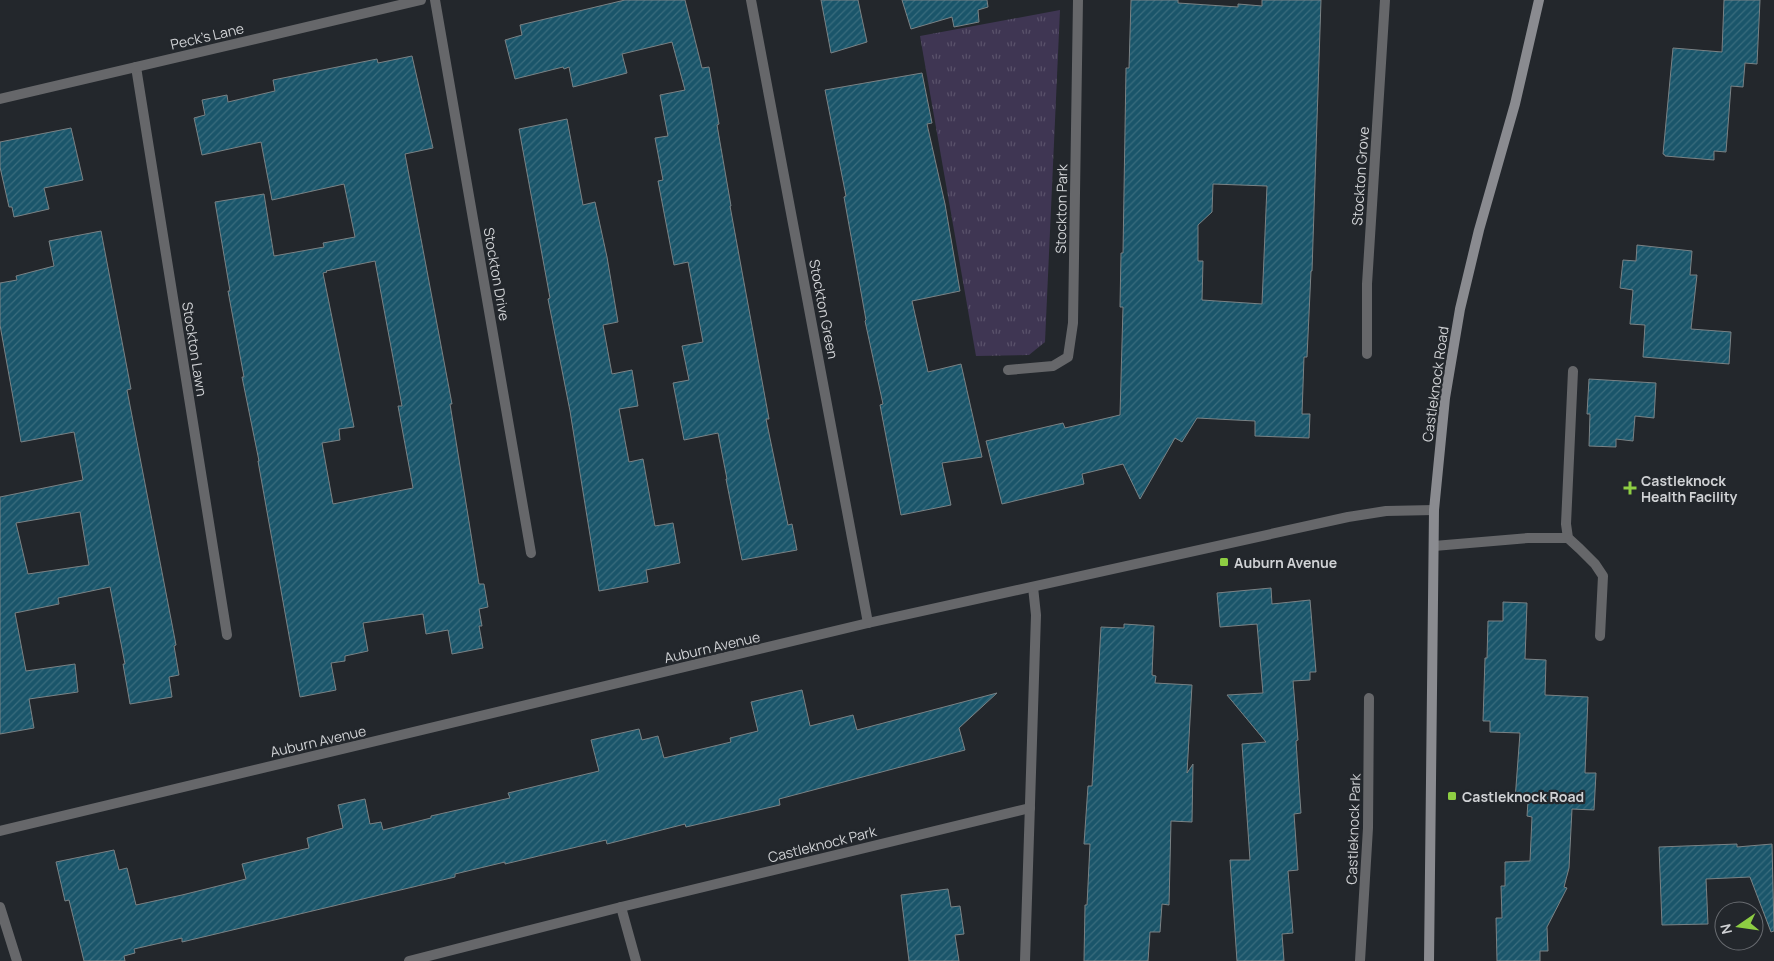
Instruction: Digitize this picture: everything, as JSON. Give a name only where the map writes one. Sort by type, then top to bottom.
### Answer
[{"type":"main road","name":"Castleknock Road","points":[[1429,961],[1434,510],[1445,398],[1460,309],[1515,104],[1539,0]]},
{"type":"street","name":"Peck's Lane","points":[[0,99],[421,0]]},
{"type":"street","name":"Stockton Drive","points":[[435,0],[531,552]]},
{"type":"street","name":"Stockton Green","points":[[751,0],[868,624]]},
{"type":"street","name":"Stockton Park","points":[[1008,370],[1053,366],[1068,357],[1072,324],[1078,0]]},
{"type":"street","name":"Stockton Grove","points":[[1367,354],[1367,284],[1385,0]]},
{"type":"street","name":"Stockton Lawn","points":[[136,67],[227,635]]},
{"type":"street","points":[[1573,370],[1566,510],[1568,538],[1585,554],[1603,576],[1600,636]]},
{"type":"street","name":"Auburn Avenue","points":[[0,831],[868,624],[1348,517],[1386,511],[1434,510]]},
{"type":"street","points":[[1434,546],[1528,538],[1568,538]]},
{"type":"street","points":[[1025,961],[1036,615],[1034,587]]},
{"type":"street","name":"Castleknock Park","points":[[1360,961],[1368,828],[1370,698]]},
{"type":"street","name":"Castleknock Park","points":[[409,961],[621,907],[1030,808]]},
{"type":"street","points":[[0,907],[17,961]]},
{"type":"street","points":[[621,907],[636,961]]},
{"type":"green space","points":[[1060,10],[1045,342],[1029,355],[976,356],[920,36]]},
{"type":"building","points":[[625,0],[685,0],[702,68],[709,67],[730,206],[769,419],[766,419],[788,525],[792,524],[797,550],[742,560],[718,433],[684,440],[673,383],[689,380],[682,346],[703,342],[688,262],[674,265],[658,181],[663,180],[655,138],[668,136],[660,95],[685,90],[672,42],[622,54],[627,73],[573,87],[569,67],[515,79],[505,40],[522,35],[520,25]]},
{"type":"building","points":[[821,0],[858,0],[867,42],[831,53]]},
{"type":"building","points":[[902,0],[987,0],[988,7],[978,10],[979,22],[954,27],[952,17],[911,29]]},
{"type":"building","points":[[1131,0],[1178,0],[1178,3],[1238,7],[1238,4],[1262,6],[1262,0],[1321,0],[1312,271],[1307,357],[1304,357],[1302,414],[1310,414],[1309,438],[1255,436],[1255,421],[1197,418],[1182,442],[1175,438],[1140,499],[1123,464],[1082,474],[1084,484],[1002,504],[986,441],[1063,423],[1065,428],[1120,415],[1123,307],[1120,307],[1121,253],[1123,253],[1126,68],[1129,68]],"holes":[[[1213,184],[1267,186],[1262,304],[1202,300],[1203,261],[1198,261],[1198,225],[1212,212]]]},
{"type":"building","points":[[1724,0],[1760,0],[1757,64],[1745,63],[1743,87],[1731,86],[1726,152],[1714,151],[1714,160],[1665,156],[1663,154],[1673,48],[1722,52]]},
{"type":"building","points":[[412,56],[433,148],[405,154],[452,404],[450,404],[479,584],[484,584],[488,607],[479,609],[482,626],[479,626],[483,648],[452,654],[448,630],[426,634],[423,614],[363,623],[368,651],[345,656],[345,661],[331,663],[336,690],[300,697],[259,461],[242,377],[244,377],[228,291],[230,291],[215,202],[264,194],[274,256],[324,247],[323,243],[355,237],[344,184],[272,200],[261,142],[202,155],[194,118],[205,115],[202,100],[227,95],[228,102],[275,91],[273,80],[377,59],[378,63]],"holes":[[[375,261],[402,406],[398,406],[413,488],[333,504],[322,443],[340,440],[339,429],[354,427],[323,273],[326,271]]]},
{"type":"building","points":[[922,73],[932,123],[927,124],[945,204],[960,291],[912,301],[928,372],[961,364],[982,457],[942,463],[951,505],[901,515],[880,405],[883,404],[865,321],[844,197],[846,196],[825,90]]},
{"type":"building","points":[[567,119],[583,205],[595,202],[607,257],[618,322],[603,325],[612,374],[632,370],[638,406],[619,409],[629,462],[643,459],[655,526],[673,523],[680,563],[646,570],[648,582],[599,591],[570,411],[548,299],[550,298],[519,129]]},
{"type":"building","points":[[71,128],[83,180],[44,188],[49,209],[14,217],[12,207],[9,207],[0,167],[0,142]]},
{"type":"building","points":[[101,231],[131,389],[127,390],[176,645],[174,646],[179,675],[169,677],[172,697],[130,704],[123,664],[125,664],[110,587],[58,598],[59,604],[15,613],[26,671],[75,664],[78,692],[29,699],[34,728],[0,734],[0,497],[83,480],[74,432],[21,442],[0,325],[0,283],[17,280],[16,276],[54,266],[49,241]],"holes":[[[80,512],[89,565],[28,574],[16,523]]]},
{"type":"building","points":[[1637,245],[1692,251],[1690,275],[1697,275],[1691,329],[1731,332],[1729,364],[1643,357],[1645,325],[1630,324],[1633,290],[1620,288],[1623,260],[1636,261]]},
{"type":"building","points":[[1589,379],[1656,383],[1654,418],[1635,416],[1633,441],[1616,439],[1616,447],[1589,446],[1590,414],[1587,414]]},
{"type":"building","points":[[1271,588],[1272,604],[1310,600],[1316,672],[1310,672],[1310,680],[1293,681],[1301,813],[1294,814],[1298,870],[1288,871],[1293,933],[1282,934],[1284,961],[1237,961],[1230,860],[1250,860],[1242,744],[1266,742],[1227,695],[1263,693],[1257,624],[1220,627],[1217,593]]},
{"type":"building","points":[[1503,602],[1527,603],[1525,659],[1546,660],[1545,695],[1588,697],[1585,773],[1596,773],[1594,810],[1572,809],[1569,868],[1564,887],[1567,888],[1547,927],[1548,951],[1540,951],[1540,961],[1497,961],[1496,918],[1502,918],[1501,886],[1505,886],[1505,862],[1530,861],[1532,817],[1527,816],[1528,801],[1515,800],[1520,733],[1490,732],[1490,721],[1483,721],[1488,621],[1503,621]]},
{"type":"building","points":[[1124,624],[1154,626],[1152,675],[1156,676],[1155,683],[1192,685],[1187,773],[1193,764],[1192,822],[1171,821],[1169,905],[1162,904],[1160,932],[1150,932],[1148,961],[1084,961],[1085,905],[1087,905],[1090,844],[1084,844],[1088,786],[1092,786],[1101,627],[1124,628]]},
{"type":"building","points":[[802,690],[810,726],[853,715],[857,730],[997,693],[959,728],[965,750],[779,799],[780,805],[686,827],[685,824],[607,844],[606,840],[505,864],[505,862],[455,874],[455,877],[182,942],[182,938],[134,949],[135,953],[124,956],[125,961],[84,961],[69,900],[65,901],[56,862],[114,850],[119,870],[127,868],[136,905],[182,895],[246,879],[242,864],[309,848],[307,838],[343,828],[338,805],[365,799],[370,824],[381,822],[383,830],[431,818],[431,816],[510,798],[508,793],[599,771],[591,740],[639,729],[642,740],[658,736],[664,758],[731,742],[730,738],[758,731],[751,702]]},
{"type":"building","points":[[1737,844],[1737,847],[1772,844],[1774,931],[1771,932],[1764,914],[1764,901],[1759,901],[1750,877],[1706,879],[1708,924],[1662,925],[1659,847]]},
{"type":"building","points":[[948,889],[951,907],[960,906],[964,934],[955,935],[959,961],[909,961],[901,895]]},
{"type":"place","name":"Castleknock Health Facility","points":[[1630,488]]},
{"type":"place","name":"Auburn Avenue","points":[[1224,562]]},
{"type":"place","name":"Castleknock Road","points":[[1452,796]]}]
